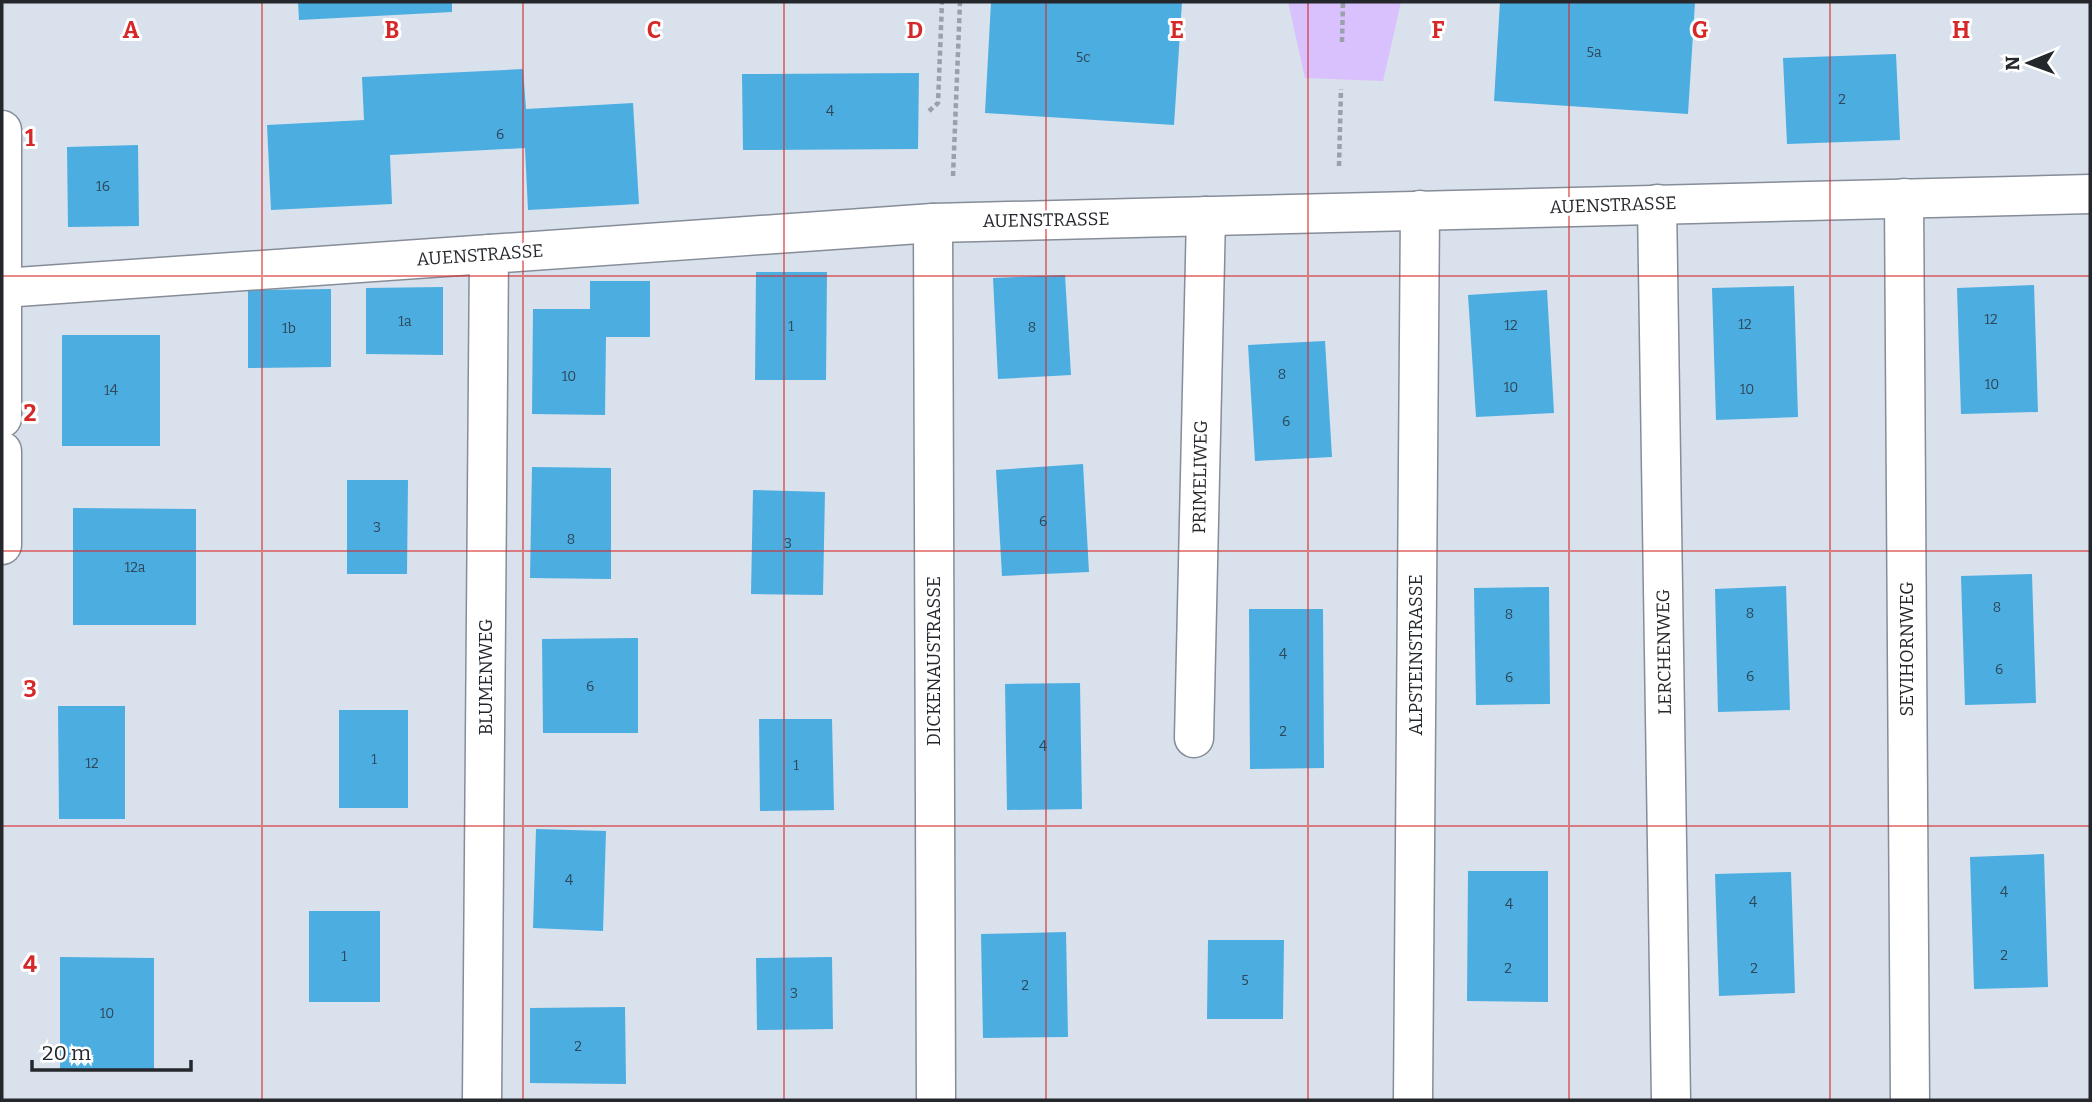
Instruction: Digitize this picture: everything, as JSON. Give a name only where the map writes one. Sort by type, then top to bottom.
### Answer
[{"type":"street","points":[[2,130],[2,418]]},
{"type":"street","name":"AUENSTRASSE","points":[[3,288],[942,222],[2090,194]]},
{"type":"street","name":"SEVIHORNWEG","points":[[1904,198],[1910,1100]]},
{"type":"street","name":"LERCHENWEG","points":[[1657,204],[1671,1100]]},
{"type":"street","name":"ALPSTEINSTRASSE","points":[[1413,1100],[1420,211]]},
{"type":"street","name":"PRIMELIWEG","points":[[1194,738],[1206,216]]},
{"type":"street","name":"DICKENAUSTRASSE","points":[[936,1100],[942,222]]},
{"type":"street","name":"BLUMENWEG","points":[[482,1100],[489,254]]},
{"type":"street","points":[[2,450],[2,545]]},
{"type":"path","points":[[929,111],[938,103],[942,2]]},
{"type":"path","points":[[942,222],[960,2]]},
{"type":"path","points":[[1342,42],[1343,2]]},
{"type":"path","points":[[1341,89],[1341,115]]},
{"type":"shaded area","points":[[1288,2],[1401,2],[1383,81],[1305,78]]},
{"type":"building","points":[[298,2],[452,2],[452,12],[299,20]]},
{"type":"building","points":[[991,2],[1182,2],[1174,125],[985,113]]},
{"type":"building","points":[[1500,2],[1695,2],[1688,114],[1494,101]]},
{"type":"building","points":[[1896,54],[1900,140],[1787,144],[1783,58]]},
{"type":"building","points":[[523,69],[526,109],[633,103],[639,204],[528,210],[525,148],[390,155],[392,204],[271,210],[267,125],[364,120],[362,77]]},
{"type":"building","points":[[919,73],[918,149],[743,150],[742,74]]},
{"type":"building","points":[[138,145],[139,226],[68,227],[67,147]]},
{"type":"building","points":[[756,272],[827,272],[826,380],[755,380]]},
{"type":"building","points":[[1065,275],[1071,375],[998,379],[993,278]]},
{"type":"building","points":[[590,281],[650,281],[650,337],[606,337],[605,415],[532,414],[533,309],[590,309]]},
{"type":"building","points":[[2034,285],[2038,412],[1961,414],[1957,288]]},
{"type":"building","points":[[1794,286],[1798,417],[1716,420],[1712,288]]},
{"type":"building","points":[[443,287],[443,355],[366,354],[366,288]]},
{"type":"building","points":[[331,289],[331,367],[248,368],[248,290]]},
{"type":"building","points":[[1547,290],[1554,413],[1476,417],[1468,295]]},
{"type":"building","points":[[62,335],[160,335],[160,446],[62,446]]},
{"type":"building","points":[[1325,341],[1332,457],[1255,461],[1248,345]]},
{"type":"building","points":[[1083,464],[1089,572],[1002,576],[996,470]]},
{"type":"building","points":[[532,467],[611,468],[611,579],[530,578]]},
{"type":"building","points":[[347,480],[408,480],[407,574],[347,574]]},
{"type":"building","points":[[753,490],[825,492],[823,595],[751,594]]},
{"type":"building","points":[[73,508],[196,509],[196,625],[73,625]]},
{"type":"building","points":[[2032,574],[2036,703],[1965,705],[1961,576]]},
{"type":"building","points":[[1786,586],[1790,710],[1718,712],[1715,589]]},
{"type":"building","points":[[1549,587],[1550,704],[1476,705],[1474,588]]},
{"type":"building","points":[[1249,609],[1323,609],[1324,768],[1250,769]]},
{"type":"building","points":[[638,638],[638,733],[543,733],[542,639]]},
{"type":"building","points":[[1080,683],[1082,809],[1007,810],[1005,684]]},
{"type":"building","points":[[58,706],[125,706],[125,819],[59,819]]},
{"type":"building","points":[[339,710],[408,710],[408,808],[339,808]]},
{"type":"building","points":[[759,719],[832,719],[834,810],[760,811]]},
{"type":"building","points":[[536,829],[606,831],[603,931],[533,928]]},
{"type":"building","points":[[2044,854],[2048,987],[1974,989],[1970,857]]},
{"type":"building","points":[[1468,871],[1548,871],[1548,1002],[1467,1001]]},
{"type":"building","points":[[1791,872],[1795,993],[1719,996],[1715,874]]},
{"type":"building","points":[[309,911],[380,911],[380,1002],[309,1002]]},
{"type":"building","points":[[1066,932],[1068,1037],[983,1038],[981,934]]},
{"type":"building","points":[[1208,940],[1284,940],[1283,1019],[1207,1019]]},
{"type":"building","points":[[60,957],[154,958],[154,1069],[60,1069]]},
{"type":"building","points":[[832,957],[833,1029],[757,1030],[756,958]]},
{"type":"building","points":[[625,1007],[626,1084],[530,1083],[530,1008]]}]
